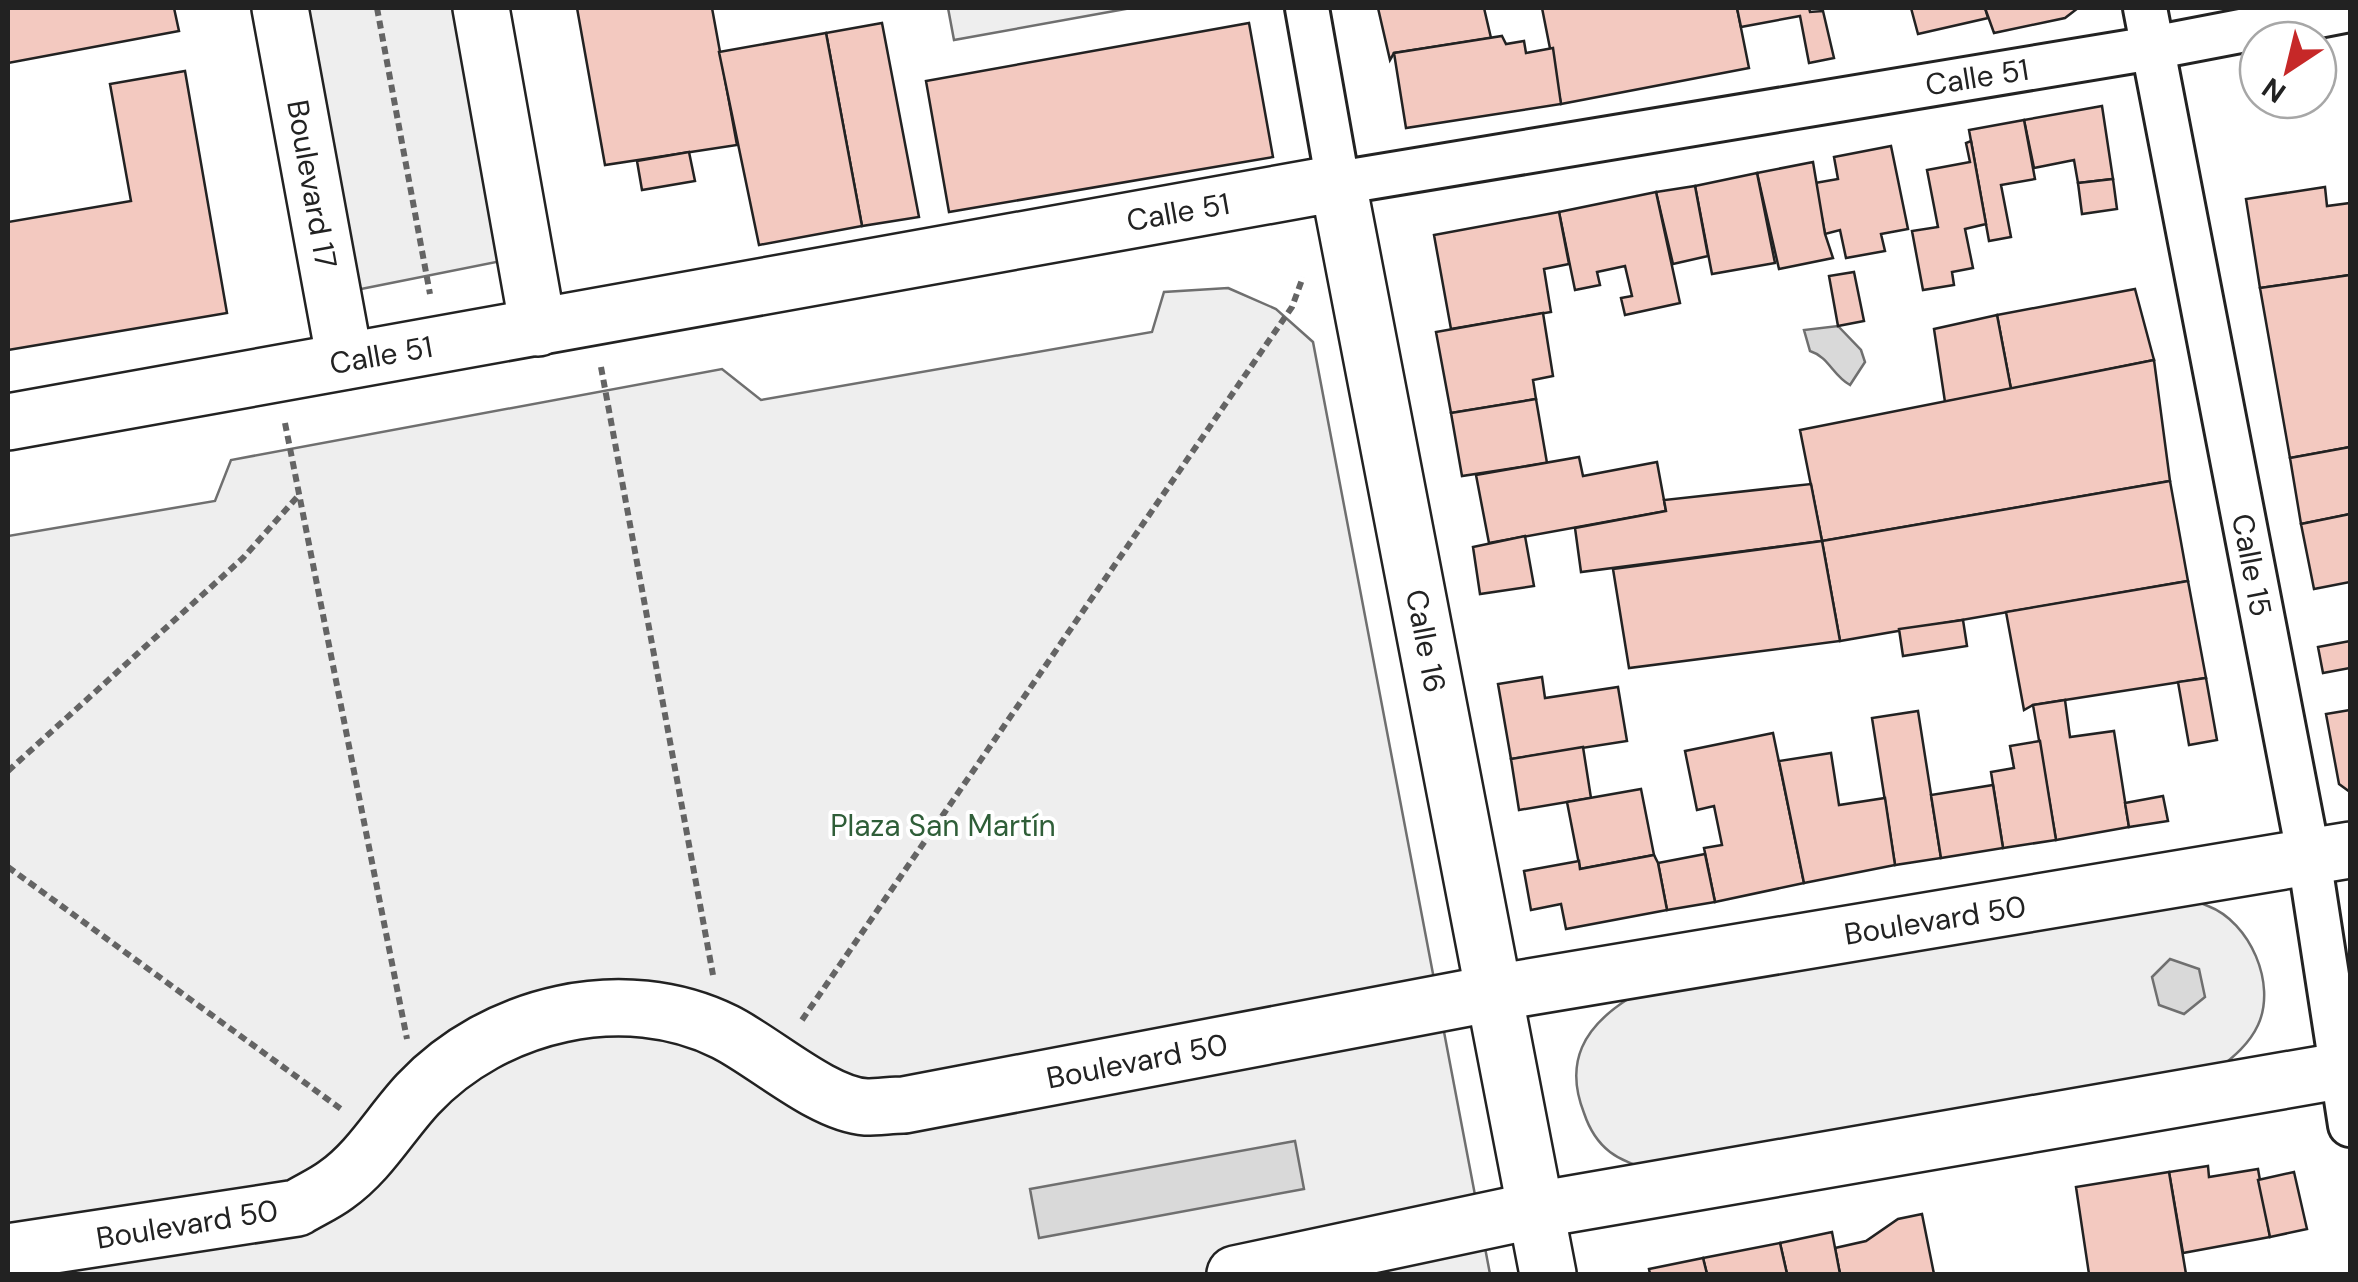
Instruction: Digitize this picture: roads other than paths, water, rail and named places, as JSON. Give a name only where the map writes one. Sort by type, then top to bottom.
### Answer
[{"type":"main road","name":"Boulevard 17","points":[[280,8],[345,361]]},
{"type":"main road","points":[[481,8],[538,328]]},
{"type":"main road","name":"Calle 51","points":[[8,422],[1338,183]]},
{"type":"main road","name":"Calle 16","points":[[1338,183],[1548,1274]]},
{"type":"main road","name":"Boulevard 50","points":[[8,1252],[297,1208],[338,1184],[418,1094],[462,1055],[520,1024],[601,1007],[656,1010],[724,1032],[819,1090],[863,1107],[904,1105],[1494,994],[2330,854]]},
{"type":"main road","points":[[1235,1274],[1536,1210],[2346,1070]]},
{"type":"street","name":"Calle 16","points":[[1307,8],[1338,183]]},
{"type":"street","name":"Calle 51","points":[[1338,183],[2149,28],[2350,10]]},
{"type":"street","name":"Calle 15","points":[[2149,28],[2330,854],[2350,1125]]},
{"type":"park label","name":"Plaza San Martín","points":[[943,825]]}]
